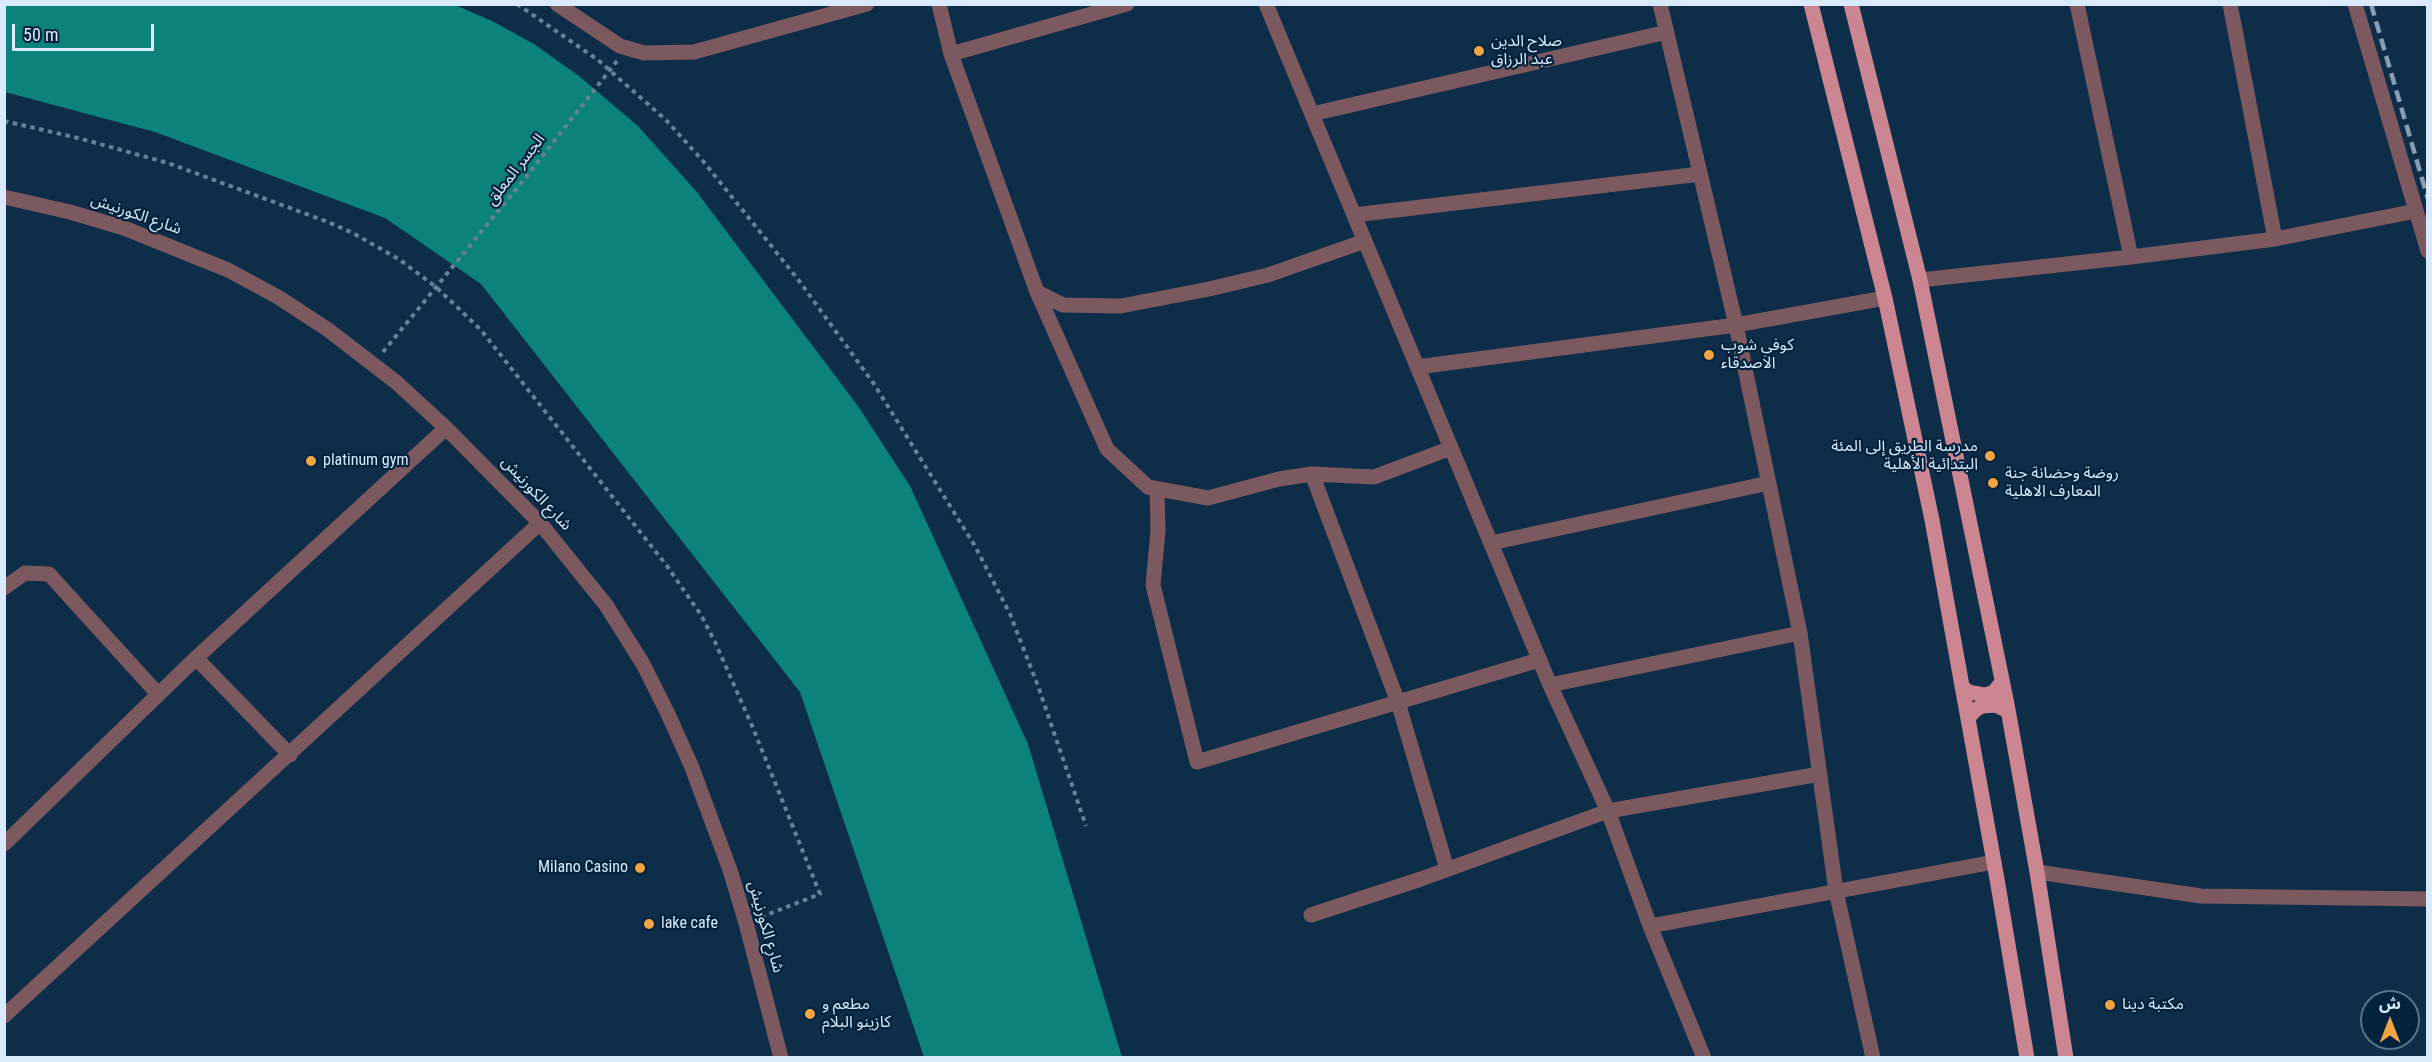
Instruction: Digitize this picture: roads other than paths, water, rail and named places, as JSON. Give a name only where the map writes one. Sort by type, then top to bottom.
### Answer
[{"type":"main road","points":[[1811,4],[1885,298],[1932,520],[2027,1058]]},
{"type":"main road","points":[[1851,4],[1920,280],[2008,711],[2037,872],[2066,1058]]},
{"type":"main road","points":[[1962,687],[1969,692],[1985,695],[1994,692],[2002,682]]},
{"type":"main road","points":[[1968,718],[1974,710],[1982,706],[1996,705],[2008,711]]},
{"type":"street","points":[[557,4],[627,49],[644,52],[694,52],[867,4]]},
{"type":"street","points":[[939,4],[951,54],[1037,292],[1107,449],[1148,487],[1208,498],[1279,479],[1312,474],[1374,477],[1451,448]]},
{"type":"street","points":[[951,54],[1127,4]]},
{"type":"street","points":[[1266,4],[1539,660],[1608,811],[1650,926],[1704,1058]]},
{"type":"street","points":[[1660,4],[1736,325],[1800,633],[1836,891],[1873,1058]]},
{"type":"street","points":[[2077,4],[2131,257]]},
{"type":"street","points":[[2230,4],[2275,239]]},
{"type":"street","points":[[2355,4],[2427,251]]},
{"type":"street","points":[[1312,114],[1667,32]]},
{"type":"street","points":[[1354,214],[1700,174]]},
{"type":"street","name":"شارع الكورنيش","points":[[4,197],[70,212],[124,228],[217,265],[278,297],[327,328],[373,363],[446,428],[540,523],[606,605],[643,664],[691,765],[730,870],[781,1058]]},
{"type":"street","points":[[1920,280],[2275,239],[2416,211]]},
{"type":"street","points":[[1037,292],[1063,305],[1121,306],[1209,290],[1268,274],[1365,241]]},
{"type":"street","points":[[1417,367],[1736,325],[1885,298]]},
{"type":"street","points":[[4,844],[196,658],[446,428]]},
{"type":"street","points":[[1312,474],[1398,702],[1447,868]]},
{"type":"street","points":[[1491,543],[1769,483]]},
{"type":"street","points":[[1157,489],[1158,531],[1153,585],[1197,762],[1539,660]]},
{"type":"street","points":[[4,1016],[540,523]]},
{"type":"street","points":[[4,588],[25,573],[49,574],[158,694]]},
{"type":"street","points":[[1550,685],[1800,633]]},
{"type":"street","points":[[196,658],[290,754]]},
{"type":"street","points":[[1311,915],[1608,811],[1820,774]]},
{"type":"street","points":[[1650,926],[1994,862]]},
{"type":"street","points":[[2037,872],[2201,896],[2427,899]]},
{"type":"railway","points":[[2371,4],[2428,199]]},
{"type":"place","name":"صلاح الدين عبد الرزاق","points":[[1479,51]]},
{"type":"place","name":"كوفي شوب الاصدقاء","points":[[1709,355]]},
{"type":"place","name":"مدرسة الطريق إلى المئة البتدائية الأهلية","points":[[1990,456]]},
{"type":"place","name":"platinum gym","points":[[311,461]]},
{"type":"place","name":"روضة وحضانة جنة المعارف الاهلية","points":[[1993,483]]},
{"type":"place","name":"Milano Casino","points":[[640,868]]},
{"type":"place","name":"lake cafe","points":[[649,924]]},
{"type":"place","name":"مكتبة دينا","points":[[2110,1005]]},
{"type":"place","name":"مطعم و كازينو البلام","points":[[810,1014]]}]
